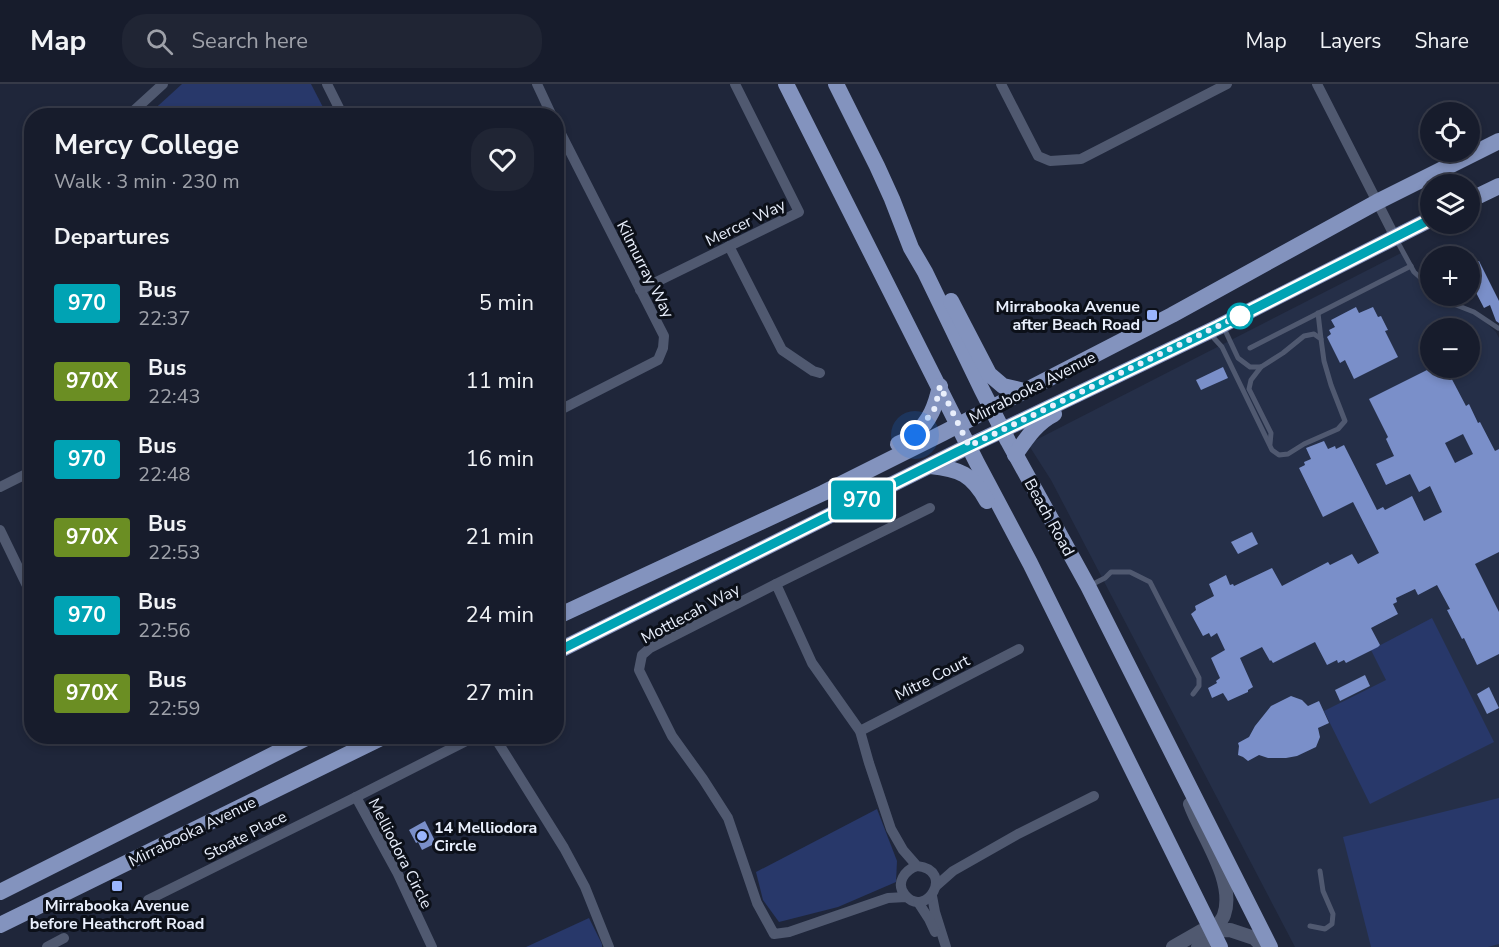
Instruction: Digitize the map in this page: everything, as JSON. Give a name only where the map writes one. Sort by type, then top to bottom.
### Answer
[{"type":"main road","points":[[786,84],[982,473],[1030,562],[1220,947]]},
{"type":"main road","name":"Beach Road","points":[[836,84],[877,166],[911,248],[1015,455],[1088,586],[1270,947]]},
{"type":"main road","name":"Mirrabooka Avenue","points":[[564,613],[823,493],[959,425],[1172,315],[1377,202],[1499,141]]},
{"type":"main road","points":[[1480,195],[1499,186]]},
{"type":"main road","name":"Mirrabooka Avenue","points":[[564,648],[969,446],[1215,328],[1420,224]]},
{"type":"main road","points":[[925,272],[949,298],[989,374],[1003,386],[1024,391]]},
{"type":"main road","points":[[1015,455],[1040,422],[1123,380],[1178,346]]},
{"type":"main road","points":[[823,493],[843,472],[915,435],[935,408],[940,386]]},
{"type":"main road","points":[[930,466],[947,467],[963,473],[979,487],[1007,536],[1030,562]]},
{"type":"main road","name":"Mirrabooka Avenue","points":[[0,892],[294,744]]},
{"type":"main road","name":"Mirrabooka Avenue","points":[[0,925],[369,744]]},
{"type":"street","points":[[137,108],[163,84]]},
{"type":"street","points":[[327,84],[339,108]]},
{"type":"street","points":[[537,84],[548,108]]},
{"type":"street","name":"Mercer Way","points":[[640,290],[799,212],[735,84]]},
{"type":"street","points":[[1001,84],[1038,156],[1050,161],[1081,159],[1227,84]]},
{"type":"street","points":[[1317,84],[1395,237]]},
{"type":"street","name":"Kilmurray Way","points":[[564,140],[664,336],[663,348],[658,360],[564,408]]},
{"type":"street","points":[[729,246],[782,350],[813,371],[820,373]]},
{"type":"street","points":[[0,487],[24,475]]},
{"type":"street","points":[[776,584],[930,508]]},
{"type":"street","points":[[0,530],[24,580]]},
{"type":"street","name":"Mottlecah Way","points":[[918,902],[906,897],[888,898],[789,932],[774,934],[757,903],[728,818],[672,736],[639,670],[642,655],[650,648],[776,584],[812,663],[860,731],[868,764],[891,829],[903,850],[917,866],[930,871]]},
{"type":"street","name":"Mitre Court","points":[[860,731],[1019,650]]},
{"type":"street","name":"Melliodora Circle","points":[[432,947],[397,872],[356,797],[460,744]]},
{"type":"street","points":[[499,744],[564,848],[585,887],[609,947]]},
{"type":"street","points":[[1187,781],[1190,805],[1223,877],[1227,905],[1223,918],[1206,942],[1198,947]]},
{"type":"street","points":[[940,947],[929,919],[918,902],[926,900],[953,871],[1094,795]]},
{"type":"street","name":"Stoate Place","points":[[148,900],[356,797]]},
{"type":"street","name":"Mottlecah Way","points":[[888,898],[901,884],[905,872],[903,850]]},
{"type":"street","points":[[905,872],[917,866]]},
{"type":"street","points":[[930,871],[953,871]]},
{"type":"street","points":[[930,871],[934,876],[935,912],[946,947]]},
{"type":"street","points":[[901,884],[906,897]]},
{"type":"street","points":[[1173,947],[1201,931],[1230,930],[1254,938],[1263,947]]},
{"type":"street","points":[[47,947],[64,938]]},
{"type":"lane","points":[[1395,237],[1414,272],[1420,277]]},
{"type":"lane","points":[[1250,348],[1411,266]]},
{"type":"lane","points":[[1460,306],[1498,327]]},
{"type":"lane","points":[[1215,328],[1272,450],[1279,455],[1288,454],[1338,429],[1345,421],[1325,366],[1318,313]]},
{"type":"lane","points":[[1215,328],[1238,358],[1250,368],[1261,367]]},
{"type":"lane","points":[[1270,445],[1271,433],[1249,389],[1251,380],[1261,367],[1304,336],[1314,334],[1322,339]]},
{"type":"lane","points":[[1088,586],[1105,578],[1111,572],[1130,572],[1150,582],[1199,678],[1199,686],[1193,694]]},
{"type":"lane","points":[[1310,926],[1325,928],[1332,924],[1334,914],[1323,891],[1320,871]]},
{"type":"shaded area","points":[[182,84],[311,84],[323,108],[156,108]]},
{"type":"shaded area","points":[[1403,252],[1420,279],[1420,306],[1458,306],[1474,312],[1496,332],[1499,338],[1499,947],[1295,947],[1051,480],[1028,444]]},
{"type":"shaded area","points":[[1432,618],[1494,742],[1370,804],[1324,711],[1386,680],[1371,650]]},
{"type":"shaded area","points":[[1499,798],[1499,944],[1488,947],[1371,947],[1343,837]]},
{"type":"shaded area","points":[[877,809],[897,861],[896,882],[838,907],[779,922],[763,900],[756,872]]},
{"type":"shaded area","points":[[589,918],[602,947],[526,947]]},
{"type":"building","points":[[1480,263],[1499,301],[1499,323],[1490,305],[1484,308],[1480,300]]},
{"type":"building","points":[[1356,307],[1359,313],[1373,307],[1378,317],[1381,316],[1388,330],[1385,331],[1398,357],[1354,379],[1345,360],[1340,363],[1327,337],[1331,334],[1329,330],[1335,327],[1331,320]]},
{"type":"building","points":[[1223,367],[1228,378],[1201,390],[1196,380]]},
{"type":"building","points":[[1420,374],[1420,378],[1451,378],[1466,406],[1469,404],[1478,423],[1480,422],[1495,451],[1499,449],[1499,552],[1475,564],[1499,612],[1499,654],[1477,665],[1447,610],[1450,609],[1437,585],[1418,595],[1415,589],[1396,598],[1397,602],[1393,604],[1398,614],[1371,628],[1380,645],[1378,647],[1346,663],[1344,660],[1338,663],[1337,660],[1327,665],[1315,642],[1273,663],[1262,647],[1240,658],[1253,687],[1248,692],[1228,701],[1223,693],[1212,698],[1208,688],[1217,683],[1216,681],[1220,678],[1211,658],[1225,650],[1217,633],[1211,637],[1209,633],[1203,636],[1191,614],[1196,610],[1195,606],[1214,596],[1209,584],[1226,575],[1230,585],[1234,586],[1272,568],[1282,586],[1328,562],[1330,565],[1352,554],[1358,564],[1379,553],[1353,502],[1323,517],[1299,468],[1311,459],[1306,448],[1324,441],[1328,449],[1335,446],[1336,449],[1344,445],[1377,510],[1383,507],[1385,510],[1412,496],[1424,521],[1442,512],[1430,486],[1419,492],[1410,474],[1386,485],[1376,464],[1394,456],[1386,439],[1388,437],[1369,399]],"holes":[[[1463,434],[1473,454],[1455,463],[1445,443]]]},
{"type":"building","points":[[1252,532],[1258,544],[1238,554],[1231,542]]},
{"type":"building","points":[[1365,675],[1370,686],[1340,701],[1335,690]]},
{"type":"building","points":[[1489,687],[1499,708],[1487,714],[1477,694]]},
{"type":"building","points":[[1291,696],[1302,700],[1308,706],[1319,701],[1329,723],[1318,728],[1320,737],[1316,747],[1297,756],[1286,758],[1268,758],[1259,755],[1248,761],[1238,755],[1238,743],[1249,737],[1271,706]]},
{"type":"building","name":"14 Melliodora Circle","points":[[425,821],[436,843],[422,850],[409,830]]},
{"type":"bus line","name":"970","points":[[564,648],[957,452],[1218,327],[1420,224]]},
{"type":"place","name":"Mirrabooka Avenue after Beach Road","points":[[1152,315]]},
{"type":"place","name":"14 Melliodora Circle","points":[[422,836]]},
{"type":"place","name":"Mirrabooka Avenue before Heathcroft Road","points":[[117,886]]},
{"type":"route","points":[[915,435],[935,408],[940,386],[969,446],[1240,316]]}]
